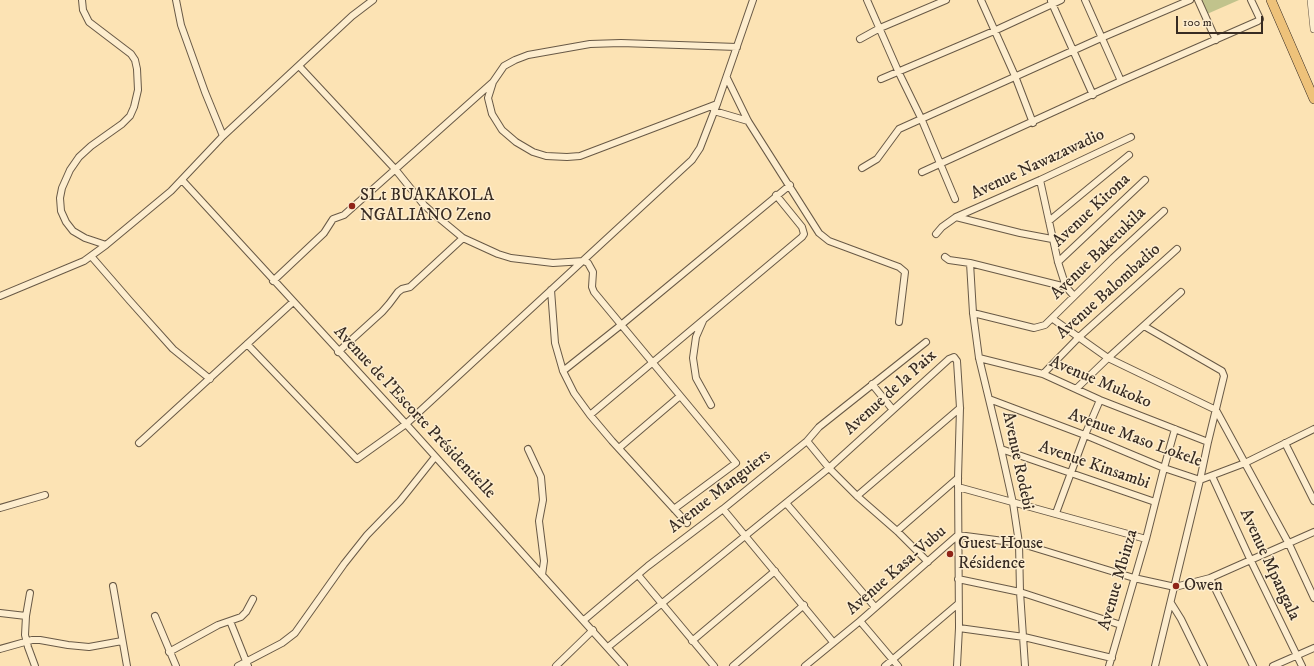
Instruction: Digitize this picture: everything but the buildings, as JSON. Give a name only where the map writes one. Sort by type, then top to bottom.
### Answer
[{"type":"main road","points":[[1271,0],[1310,81],[1314,99]]},
{"type":"street","points":[[82,0],[83,10],[90,22],[131,54],[138,69],[138,90],[130,116],[122,124],[91,146],[79,157],[70,170],[62,188],[60,198],[61,211],[66,222],[73,231],[85,238],[106,245]]},
{"type":"street","points":[[176,0],[181,25],[205,92],[223,136]]},
{"type":"street","points":[[0,296],[84,261],[106,245],[182,180],[223,136],[352,16],[373,0]]},
{"type":"street","points":[[247,344],[357,459],[406,424],[692,160],[700,148],[727,78],[753,0]]},
{"type":"street","points":[[867,0],[899,73],[921,118],[955,199]]},
{"type":"street","points":[[860,39],[880,28],[946,0]]},
{"type":"street","points":[[981,0],[1016,76],[1033,123]]},
{"type":"street","points":[[881,79],[899,73],[994,31],[1051,2],[1061,0]]},
{"type":"street","points":[[1085,0],[1101,38],[1122,81]]},
{"type":"street","points":[[862,168],[877,159],[899,129],[1101,38],[1190,0]]},
{"type":"street","points":[[1198,0],[1216,40]]},
{"type":"street","points":[[922,172],[1033,123],[1122,81],[1259,21],[1260,19],[1251,0]]},
{"type":"street","points":[[1311,0],[1314,29]]},
{"type":"street","points":[[1051,2],[1074,50],[1093,95]]},
{"type":"street","points":[[273,280],[324,233],[333,219],[344,215],[493,82],[504,66],[515,60],[528,55],[590,44],[620,43],[737,47]]},
{"type":"street","points":[[299,66],[395,169],[424,204],[463,238],[498,254],[511,258],[554,263],[584,261],[588,264],[593,272],[592,287],[594,292],[736,463],[674,509]]},
{"type":"street","points":[[727,78],[748,121],[790,185],[819,233],[829,241],[899,267],[905,272],[899,322]]},
{"type":"street","points":[[493,82],[488,98],[492,114],[502,130],[516,142],[533,152],[546,156],[580,156],[717,104]]},
{"type":"street","points":[[714,111],[748,121]]},
{"type":"street","name":"Avenue Nawazawadio","points":[[936,234],[942,227],[956,217],[1040,180],[1131,137]]},
{"type":"street","points":[[1049,221],[1129,155]]},
{"type":"street","name":"Avenue de l'Escorte Présidentielle","points":[[182,180],[338,352],[406,424],[624,666]]},
{"type":"street","points":[[1040,180],[1058,262],[1066,287],[1074,296]]},
{"type":"street","name":"Avenue Kitona","points":[[1058,262],[1145,180]]},
{"type":"street","points":[[563,371],[790,185]]},
{"type":"street","points":[[590,416],[804,234],[802,227],[776,195]]},
{"type":"street","name":"Avenue Baketukila","points":[[973,312],[1034,328],[1045,325],[1113,258],[1164,211]]},
{"type":"street","points":[[956,217],[1020,233],[1052,239]]},
{"type":"street","points":[[338,352],[382,312],[398,292],[402,289],[410,287],[463,238]]},
{"type":"street","name":"Avenue Balombadio","points":[[1043,374],[1079,337],[1177,249]]},
{"type":"street","points":[[91,256],[174,349],[210,379]]},
{"type":"street","points":[[945,257],[949,260],[970,263],[1066,287]]},
{"type":"street","name":"Avenue Rodebi","points":[[970,263],[973,312],[979,358],[1013,503],[1019,543],[1020,592],[1025,666]]},
{"type":"street","points":[[551,290],[555,343],[563,371],[574,393],[590,416],[688,523]]},
{"type":"street","points":[[1076,389],[1181,292]]},
{"type":"street","points":[[139,443],[293,302]]},
{"type":"street","points":[[705,318],[696,337],[693,358],[696,378],[712,405]]},
{"type":"street","points":[[1052,319],[1108,358],[1216,410],[1289,544],[1314,598]]},
{"type":"street","points":[[1144,326],[1223,372],[1224,376],[1175,588],[1155,666]]},
{"type":"street","name":"Avenue Manguiers","points":[[584,620],[638,575],[807,441],[820,427],[926,342]]},
{"type":"street","name":"Avenue de la Paix","points":[[608,647],[829,468],[949,359],[954,357],[957,361],[960,408],[958,478],[959,628],[957,666]]},
{"type":"street","name":"Avenue Mukoko","points":[[979,358],[1043,374],[1100,400],[1208,442]]},
{"type":"street","points":[[872,384],[894,410]]},
{"type":"street","points":[[619,448],[680,396]]},
{"type":"street","name":"Avenue Maso Lokele","points":[[989,399],[1085,435],[1164,468],[1200,480],[1245,463],[1314,429]]},
{"type":"street","points":[[1056,513],[1085,435],[1100,400]]},
{"type":"street","points":[[857,496],[960,408]]},
{"type":"street","name":"Avenue Mbinza","points":[[1110,666],[1175,429]]},
{"type":"street","points":[[807,441],[829,468],[928,562]]},
{"type":"street","points":[[1285,443],[1314,501]]},
{"type":"street","points":[[528,449],[541,477],[543,500],[539,521],[544,561],[542,575]]},
{"type":"street","name":"Avenue Kinsambi","points":[[1001,449],[1155,502]]},
{"type":"street","points":[[238,666],[248,664],[295,633],[344,564],[367,535],[400,501],[435,457]]},
{"type":"street","name":"Avenue Mpangala","points":[[1212,476],[1250,560],[1302,666]]},
{"type":"street","points":[[896,531],[958,478]]},
{"type":"street","points":[[958,487],[1146,539]]},
{"type":"street","points":[[0,508],[45,495]]},
{"type":"street","points":[[786,503],[875,607]]},
{"type":"street","points":[[723,509],[804,605],[833,642]]},
{"type":"street","name":"Avenue Kasa-Vubu","points":[[805,666],[860,621],[958,535],[1019,543],[1134,578],[1175,588],[1210,578],[1314,532]]},
{"type":"street","points":[[692,641],[775,571]]},
{"type":"street","points":[[638,575],[714,666]]},
{"type":"street","points":[[1210,578],[1253,666]]},
{"type":"street","points":[[958,579],[1020,592],[1121,625]]},
{"type":"street","points":[[113,586],[126,666]]},
{"type":"street","points":[[30,593],[26,616],[25,635],[35,666]]},
{"type":"street","points":[[169,652],[218,624],[241,617],[246,612],[253,599]]},
{"type":"street","points":[[1171,603],[1181,619],[1204,666]]},
{"type":"street","points":[[885,666],[958,604]]},
{"type":"street","points":[[733,666],[804,605]]},
{"type":"street","points":[[0,613],[26,616]]},
{"type":"street","points":[[155,616],[176,666]]},
{"type":"street","points":[[230,621],[248,664]]},
{"type":"street","points":[[860,621],[898,666]]},
{"type":"street","points":[[959,628],[1024,637],[1112,658]]},
{"type":"street","points":[[556,666],[593,630]]},
{"type":"street","points":[[0,649],[26,640],[40,640],[88,647],[122,641]]},
{"type":"street","points":[[1273,666],[1314,648]]},
{"type":"green space","points":[[1201,0],[1239,0],[1207,14]]},
{"type":"place","name":"SLt BUAKAKOLA NGALIANO Zeno","points":[[352,206]]},
{"type":"place","name":"Guest House Résidence","points":[[950,554]]},
{"type":"place","name":"Owen","points":[[1176,586]]}]
